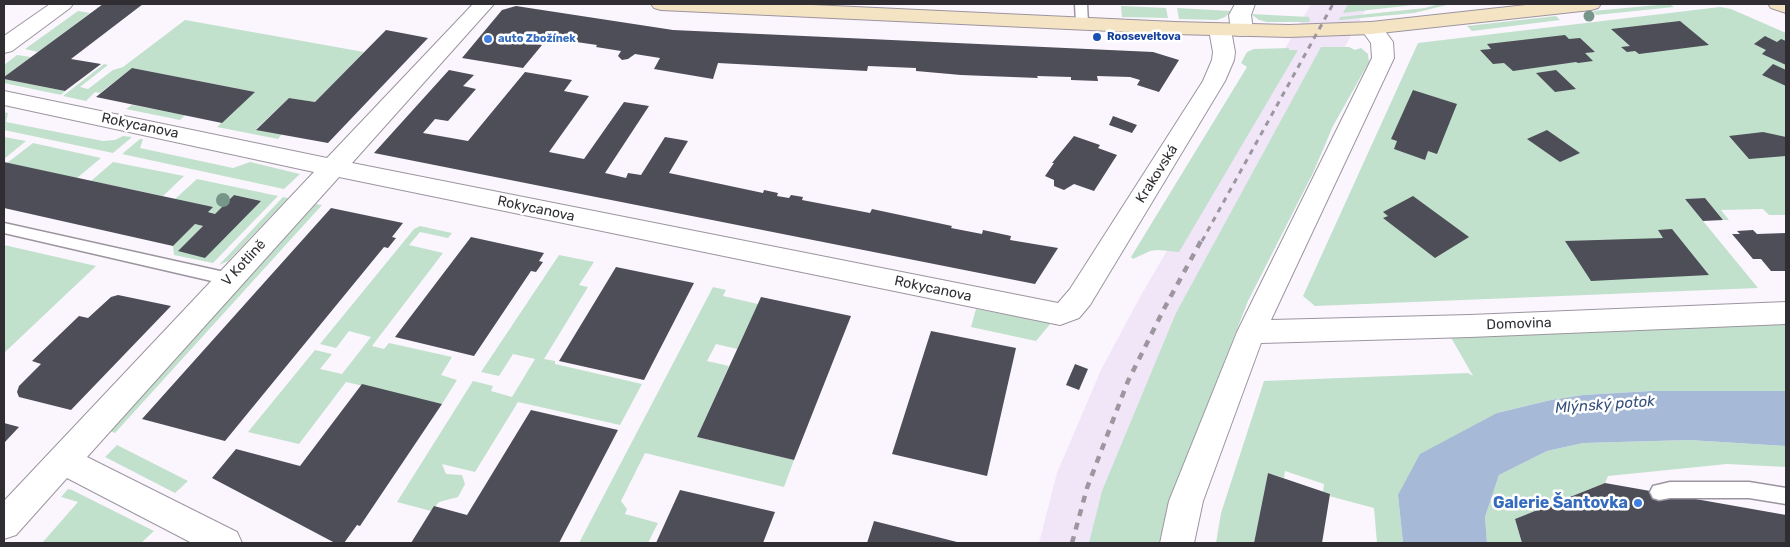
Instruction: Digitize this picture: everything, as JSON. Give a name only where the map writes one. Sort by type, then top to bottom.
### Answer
[{"type":"street","points":[[4,46],[63,4]]},
{"type":"street","name":"V Kotlině","points":[[4,524],[484,4]]},
{"type":"street","points":[[661,4],[1082,14],[1231,30],[1318,31],[1371,28],[1591,4]]},
{"type":"street","name":"Krakovská","points":[[1069,310],[1084,291],[1214,81],[1223,60],[1231,30],[1245,4]]},
{"type":"street","points":[[1778,4],[1786,7]]},
{"type":"street","points":[[1178,543],[1186,501],[1251,332],[1383,58],[1382,42],[1371,28]]},
{"type":"street","name":"Rokycanova","points":[[4,98],[1052,314],[1060,314],[1069,310]]},
{"type":"street","name":"Domovina","points":[[1251,332],[1786,313]]},
{"type":"street","points":[[62,460],[225,543]]},
{"type":"lane","points":[[4,228],[229,279]]},
{"type":"lane","points":[[1659,492],[1670,490],[1749,490],[1786,496]]},
{"type":"shaded area","points":[[1311,4],[1369,4],[1191,318],[1107,543],[1039,543],[1057,473],[1101,370],[1140,297]]},
{"type":"green space","points":[[1348,4],[1422,4],[1343,13]]},
{"type":"green space","points":[[1439,4],[1451,4],[1414,13],[1339,20],[1340,17],[1425,8]]},
{"type":"green space","points":[[1669,4],[1674,7],[1596,15],[1593,11]]},
{"type":"green space","points":[[1121,6],[1166,8],[1168,18],[1122,17]]},
{"type":"green space","points":[[1720,7],[1731,9],[1786,33],[1786,215],[1769,215],[1763,209],[1721,210],[1729,220],[1723,220],[1705,198],[1685,199],[1758,288],[1315,306],[1303,296],[1418,43]]},
{"type":"green space","points":[[1177,8],[1231,11],[1225,17],[1217,20],[1179,19]]},
{"type":"green space","points":[[78,11],[90,13],[38,52],[25,49]]},
{"type":"green space","points":[[1251,14],[1309,17],[1310,22],[1267,22],[1259,20]]},
{"type":"green space","points":[[1556,16],[1560,20],[1472,31],[1467,26]]},
{"type":"green space","points":[[185,20],[364,52],[315,102],[289,98],[256,129],[282,134],[278,139],[217,127],[254,92],[132,68],[100,93],[95,92],[86,101],[63,96],[104,64],[108,65],[80,87],[88,89],[113,70],[123,67]]},
{"type":"green space","points":[[1321,47],[1349,47],[1355,50],[1361,48],[1368,54],[1369,62],[1333,126],[1313,173],[1248,301],[1169,503],[1159,543],[1089,543],[1102,491],[1176,313]]},
{"type":"green space","points":[[1289,48],[1289,50],[1298,50],[1179,252],[1150,251],[1133,259],[1131,257],[1247,67],[1241,63],[1247,52],[1254,49]]},
{"type":"green space","points":[[17,55],[31,57],[4,77],[4,65]]},
{"type":"green space","points":[[4,79],[65,91],[61,95],[4,83]]},
{"type":"green space","points":[[132,105],[185,115],[180,120],[126,109]]},
{"type":"green space","points":[[4,112],[8,113],[6,122],[103,141],[115,140],[123,136],[132,137],[113,153],[4,130]]},
{"type":"green space","points":[[4,137],[26,141],[4,159]]},
{"type":"green space","points":[[140,139],[143,139],[140,148],[233,168],[250,162],[300,174],[284,189],[122,154]]},
{"type":"green space","points":[[33,143],[101,158],[77,178],[7,163]]},
{"type":"green space","points":[[113,162],[184,176],[163,196],[91,181]]},
{"type":"green space","points":[[197,179],[278,196],[213,263],[174,255],[173,246],[195,224],[203,226],[178,251],[261,201],[234,195],[215,214],[175,199]]},
{"type":"green space","points":[[283,197],[288,198],[228,261],[219,265]]},
{"type":"green space","points":[[316,204],[322,205],[115,433],[110,431]]},
{"type":"green space","points":[[420,226],[452,233],[448,238],[420,232],[409,245],[443,253],[372,346],[384,349],[389,343],[452,357],[441,375],[457,380],[442,404],[346,382],[299,444],[248,432],[315,350],[332,354],[320,369],[342,374],[371,337],[349,331],[336,348],[320,344],[414,229]]},
{"type":"green space","points":[[4,245],[96,266],[4,353]]},
{"type":"green space","points":[[559,255],[594,262],[579,285],[588,287],[544,359],[555,361],[555,364],[642,384],[620,425],[518,402],[475,472],[442,464],[446,474],[462,475],[465,484],[458,497],[439,502],[431,511],[397,502],[473,381],[493,386],[491,391],[512,397],[535,359],[513,354],[499,376],[481,372]]},
{"type":"green space","points":[[713,287],[726,290],[723,296],[758,304],[737,349],[716,344],[707,361],[729,366],[697,437],[794,460],[784,487],[645,453],[621,501],[627,509],[625,514],[658,523],[648,543],[579,543]]},
{"type":"green space","points":[[976,309],[1051,323],[1036,341],[971,327]]},
{"type":"green space","points":[[1786,313],[1786,391],[1651,391],[1583,395],[1551,400],[1497,413],[1398,495],[1403,543],[1377,543],[1374,508],[1329,496],[1330,494],[1323,492],[1324,484],[1285,471],[1284,478],[1268,473],[1254,543],[1216,543],[1221,513],[1264,381],[1468,373],[1473,376],[1445,327]]},
{"type":"green space","points":[[1689,440],[1786,446],[1786,467],[1727,464],[1608,476],[1605,483],[1515,519],[1522,543],[1487,543],[1485,517],[1499,475],[1547,451],[1583,443]]},
{"type":"green space","points":[[117,445],[188,481],[175,493],[105,457]]},
{"type":"green space","points":[[68,489],[154,531],[141,543],[42,543],[78,502],[61,497]]},
{"type":"water","name":"Mlýnský potok","points":[[1651,391],[1786,391],[1786,446],[1689,440],[1583,443],[1547,451],[1499,475],[1485,517],[1487,543],[1403,543],[1398,495],[1420,454],[1497,413],[1551,400],[1583,395]]},
{"type":"building","points":[[103,4],[143,4],[71,59],[101,64],[65,91],[4,79],[4,77]]},
{"type":"building","points":[[516,6],[673,30],[1153,52],[1179,60],[1159,92],[1137,85],[1140,80],[1130,77],[1097,76],[1098,81],[1071,80],[1071,77],[1037,76],[1038,78],[961,75],[916,71],[916,68],[868,66],[867,71],[718,63],[713,79],[654,69],[660,58],[635,54],[628,59],[622,60],[618,56],[621,51],[596,47],[597,45],[542,37],[536,44],[542,45],[523,68],[462,58],[502,10]]},
{"type":"building","points":[[1680,21],[1709,45],[1639,54],[1635,51],[1627,52],[1621,47],[1630,46],[1611,29]]},
{"type":"building","points":[[386,30],[428,38],[328,143],[256,130],[289,98],[315,102]]},
{"type":"building","points":[[1565,35],[1569,39],[1580,38],[1595,52],[1585,53],[1593,61],[1513,71],[1504,63],[1493,64],[1480,50],[1491,49],[1487,44]]},
{"type":"building","points":[[1765,36],[1777,42],[1781,39],[1786,41],[1786,65],[1762,54],[1766,50],[1754,44]]},
{"type":"building","points":[[1773,64],[1786,70],[1786,86],[1762,75]]},
{"type":"building","points":[[132,68],[255,92],[222,123],[96,97]]},
{"type":"building","points":[[449,70],[474,75],[463,86],[476,89],[448,121],[435,119],[423,133],[468,141],[525,72],[572,80],[564,91],[589,96],[549,152],[584,159],[624,102],[649,106],[605,173],[626,178],[628,173],[641,175],[665,137],[688,141],[669,173],[763,193],[764,190],[778,193],[777,196],[789,198],[791,195],[803,197],[802,200],[870,213],[872,209],[982,234],[983,230],[1011,236],[1010,240],[1058,248],[1035,284],[374,153]]},
{"type":"building","points":[[1556,70],[1576,89],[1555,92],[1536,73]]},
{"type":"building","points":[[1413,90],[1457,104],[1437,154],[1428,151],[1425,160],[1394,149],[1397,141],[1391,139]]},
{"type":"building","points":[[1113,116],[1137,125],[1132,133],[1109,125]]},
{"type":"building","points":[[1547,130],[1580,153],[1560,162],[1527,139]]},
{"type":"building","points":[[1763,132],[1786,137],[1786,156],[1749,159],[1729,136]]},
{"type":"building","points":[[1074,136],[1100,145],[1098,148],[1117,155],[1094,191],[1074,184],[1064,190],[1054,186],[1054,180],[1045,176],[1054,163],[1052,163]]},
{"type":"building","points":[[4,162],[213,207],[208,212],[215,214],[234,195],[261,201],[205,258],[178,251],[203,226],[195,224],[173,246],[4,208]]},
{"type":"building","points":[[1413,196],[1469,237],[1435,258],[1383,218],[1388,216],[1383,212]]},
{"type":"building","points":[[1705,198],[1723,220],[1703,221],[1685,199]]},
{"type":"building","points":[[331,208],[403,223],[392,237],[396,238],[388,248],[384,247],[225,441],[142,419]]},
{"type":"building","points":[[1672,229],[1709,275],[1591,281],[1565,241],[1663,238],[1658,230]]},
{"type":"building","points":[[1753,230],[1757,234],[1786,233],[1786,271],[1771,271],[1761,259],[1753,259],[1732,234],[1740,234],[1737,231]]},
{"type":"building","points":[[471,237],[544,253],[539,261],[543,262],[536,272],[531,271],[474,356],[395,337]]},
{"type":"building","points":[[616,267],[694,283],[644,380],[559,361]]},
{"type":"building","points":[[118,295],[171,306],[71,410],[19,397],[17,392],[19,386],[41,364],[32,361],[79,316],[88,318],[111,297]]},
{"type":"building","points":[[761,297],[851,316],[794,460],[697,437]]},
{"type":"building","points":[[931,331],[1016,348],[987,476],[892,454]]},
{"type":"building","points":[[1075,364],[1088,369],[1079,390],[1066,385]]},
{"type":"building","points":[[362,384],[442,404],[360,526],[357,525],[344,543],[335,543],[212,478],[236,449],[300,466]]},
{"type":"building","points":[[531,410],[618,430],[559,543],[411,543],[434,506],[467,515]]},
{"type":"building","points":[[4,423],[19,427],[4,443]]},
{"type":"building","points":[[1268,473],[1330,494],[1322,543],[1254,543]]},
{"type":"building","name":"Galerie Šantovka","points":[[1605,483],[1786,515],[1786,543],[1522,543],[1515,519]]},
{"type":"building","points":[[680,490],[775,512],[763,543],[656,543]]},
{"type":"building","points":[[874,521],[961,543],[867,543]]},
{"type":"railway","points":[[1202,241],[1333,4]]},
{"type":"railway","points":[[1072,543],[1087,488],[1128,381],[1202,239]]},
{"type":"place","name":"Rooseveltova","points":[[1097,37]]},
{"type":"place","name":"auto Zbožínek","points":[[488,39]]},
{"type":"place","name":"Galerie Šantovka","points":[[1638,503]]}]
